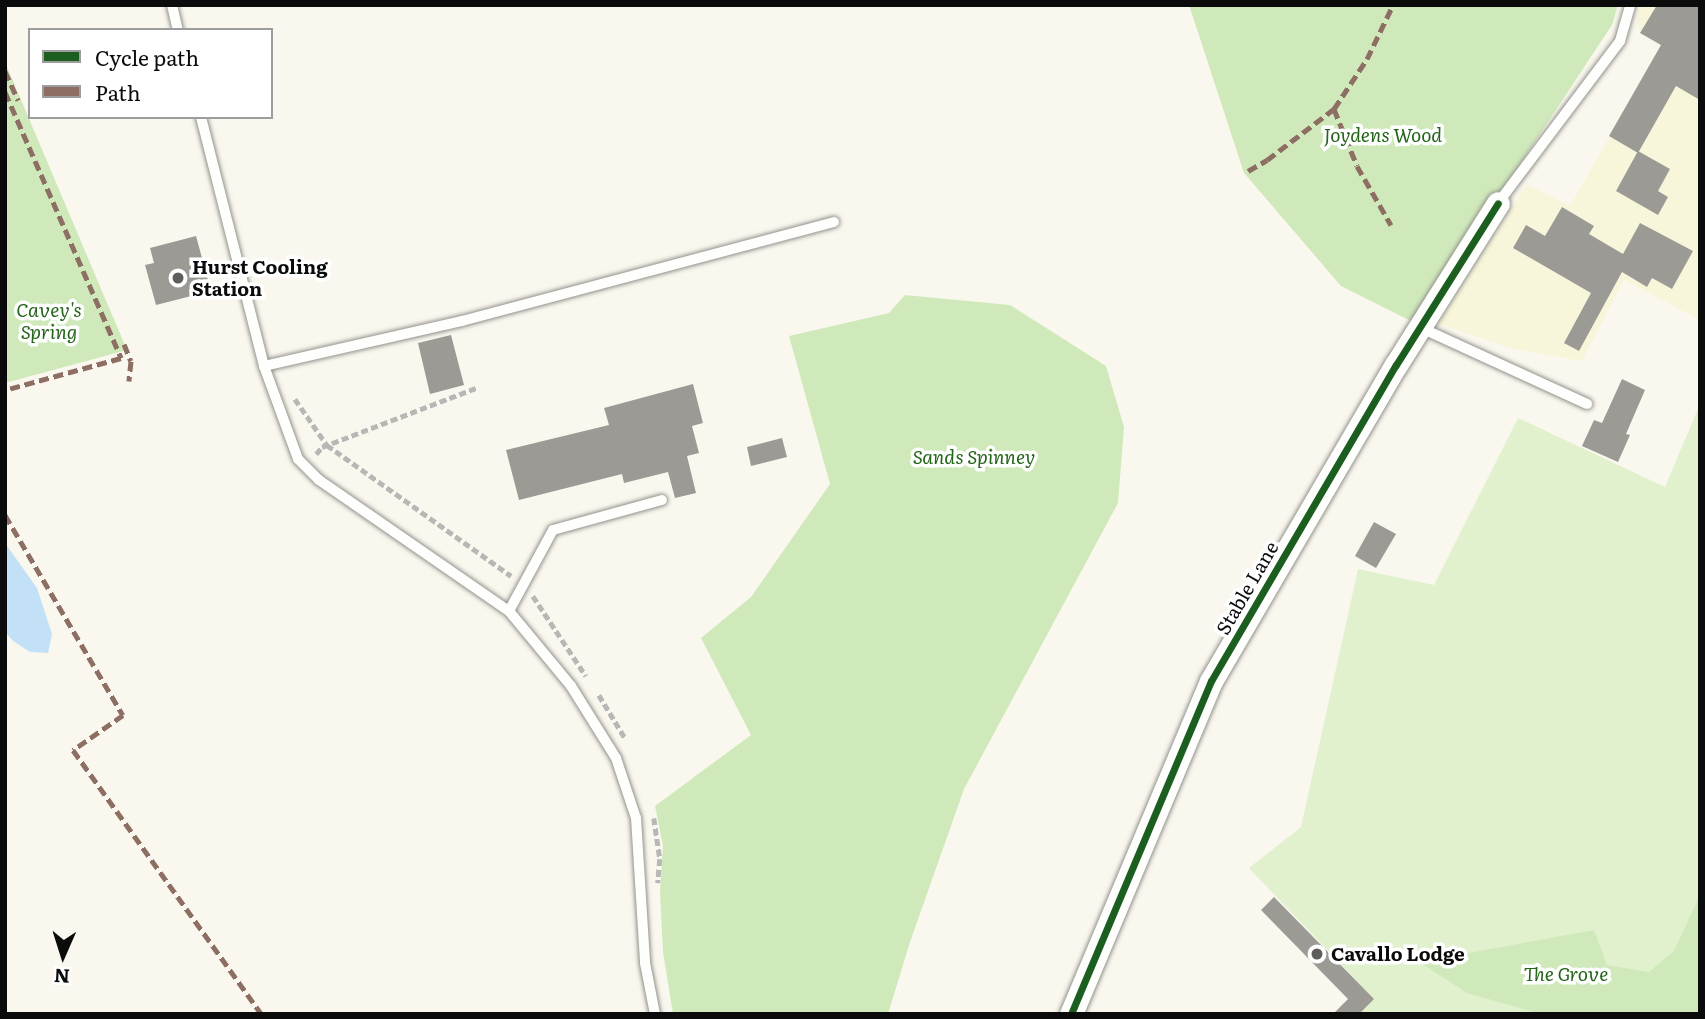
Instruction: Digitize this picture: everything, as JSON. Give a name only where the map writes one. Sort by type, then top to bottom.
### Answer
[{"type":"street","name":"Stable Lane","points":[[1071,1014],[1211,681],[1419,327],[1498,203]]},
{"type":"lane","points":[[172,5],[178,28]]},
{"type":"lane","points":[[1498,203],[1620,41],[1630,5]]},
{"type":"lane","points":[[202,119],[264,366],[291,444],[307,471],[509,611],[579,697],[606,740],[629,789],[640,847],[645,963],[655,1014]]},
{"type":"lane","points":[[264,366],[462,321],[834,222]]},
{"type":"lane","points":[[1419,327],[1587,404]]},
{"type":"lane","points":[[509,611],[553,530],[662,500]]},
{"type":"path","points":[[314,458],[317,451],[327,445],[476,388]]},
{"type":"path","points":[[294,398],[327,445],[522,586],[548,616],[589,680]]},
{"type":"path","points":[[596,691],[627,743]]},
{"type":"path","points":[[653,813],[659,852],[657,894]]},
{"type":"shaded area","points":[[1640,5],[1700,5],[1700,320],[1624,280],[1582,361],[1513,349],[1439,324],[1527,184],[1570,206],[1661,46],[1640,33],[1637,21]]},
{"type":"green space","name":"Joydens Wood","points":[[1189,5],[1618,5],[1612,25],[1415,323],[1341,286],[1244,173]]},
{"type":"green space","name":"Cavey's Spring","points":[[5,62],[127,350],[5,383]]},
{"type":"green space","name":"Sands Spinney","points":[[905,295],[1010,305],[1106,366],[1124,427],[1118,503],[964,789],[910,942],[888,1014],[673,1014],[663,952],[660,892],[663,846],[655,806],[751,735],[701,638],[751,597],[830,484],[789,336],[889,313]]},
{"type":"green space","points":[[1700,404],[1700,1014],[1356,1014],[1371,996],[1249,868],[1301,827],[1358,569],[1434,585],[1518,418],[1665,487]]},
{"type":"green space","name":"The Grove","points":[[1700,895],[1700,1014],[1541,1014],[1467,993],[1419,962],[1594,930],[1607,965],[1649,972],[1674,951]]},
{"type":"water","points":[[5,543],[37,588],[52,634],[48,653],[30,652],[5,632]]},
{"type":"building","points":[[1657,5],[1700,5],[1700,100],[1676,86],[1638,153],[1609,136],[1661,45],[1640,33]]},
{"type":"building","points":[[1638,151],[1670,169],[1658,191],[1668,197],[1658,215],[1616,191]]},
{"type":"building","points":[[1562,207],[1594,226],[1589,234],[1623,254],[1640,223],[1693,251],[1672,289],[1652,278],[1647,287],[1622,272],[1579,351],[1564,343],[1591,293],[1513,248],[1526,225],[1545,236]]},
{"type":"building","name":"Hurst Cooling Station","points":[[196,236],[211,291],[156,305],[145,265],[154,263],[150,248]]},
{"type":"building","points":[[451,335],[464,385],[430,394],[418,343]]},
{"type":"building","points":[[1622,379],[1645,390],[1626,434],[1630,435],[1618,462],[1582,446],[1594,420],[1602,423]]},
{"type":"building","points":[[693,384],[703,423],[692,426],[699,453],[687,456],[696,493],[675,498],[668,472],[624,483],[622,474],[519,500],[506,450],[609,425],[604,408]]},
{"type":"building","points":[[782,438],[787,457],[751,466],[747,447]]},
{"type":"building","points":[[1374,522],[1396,534],[1376,568],[1355,556]]},
{"type":"building","name":"Cavallo Lodge","points":[[1274,897],[1374,999],[1359,1014],[1333,1014],[1348,999],[1261,910]]},
{"type":"marked path","points":[[1248,171],[1267,160],[1334,109],[1367,59],[1393,5]]},
{"type":"marked path","points":[[5,71],[18,100]]},
{"type":"marked path","points":[[5,92],[121,358],[5,390]]},
{"type":"marked path","points":[[1334,109],[1357,166],[1391,225]]},
{"type":"marked path","points":[[124,344],[131,361],[129,381]]},
{"type":"marked path","points":[[5,515],[123,715],[73,750],[261,1014]]},
{"type":"cycle path","points":[[1071,1014],[1211,681],[1396,365],[1498,203]]},
{"type":"place","name":"Hurst Cooling Station","points":[[178,278]]},
{"type":"place","name":"Cavallo Lodge","points":[[1317,954]]}]
